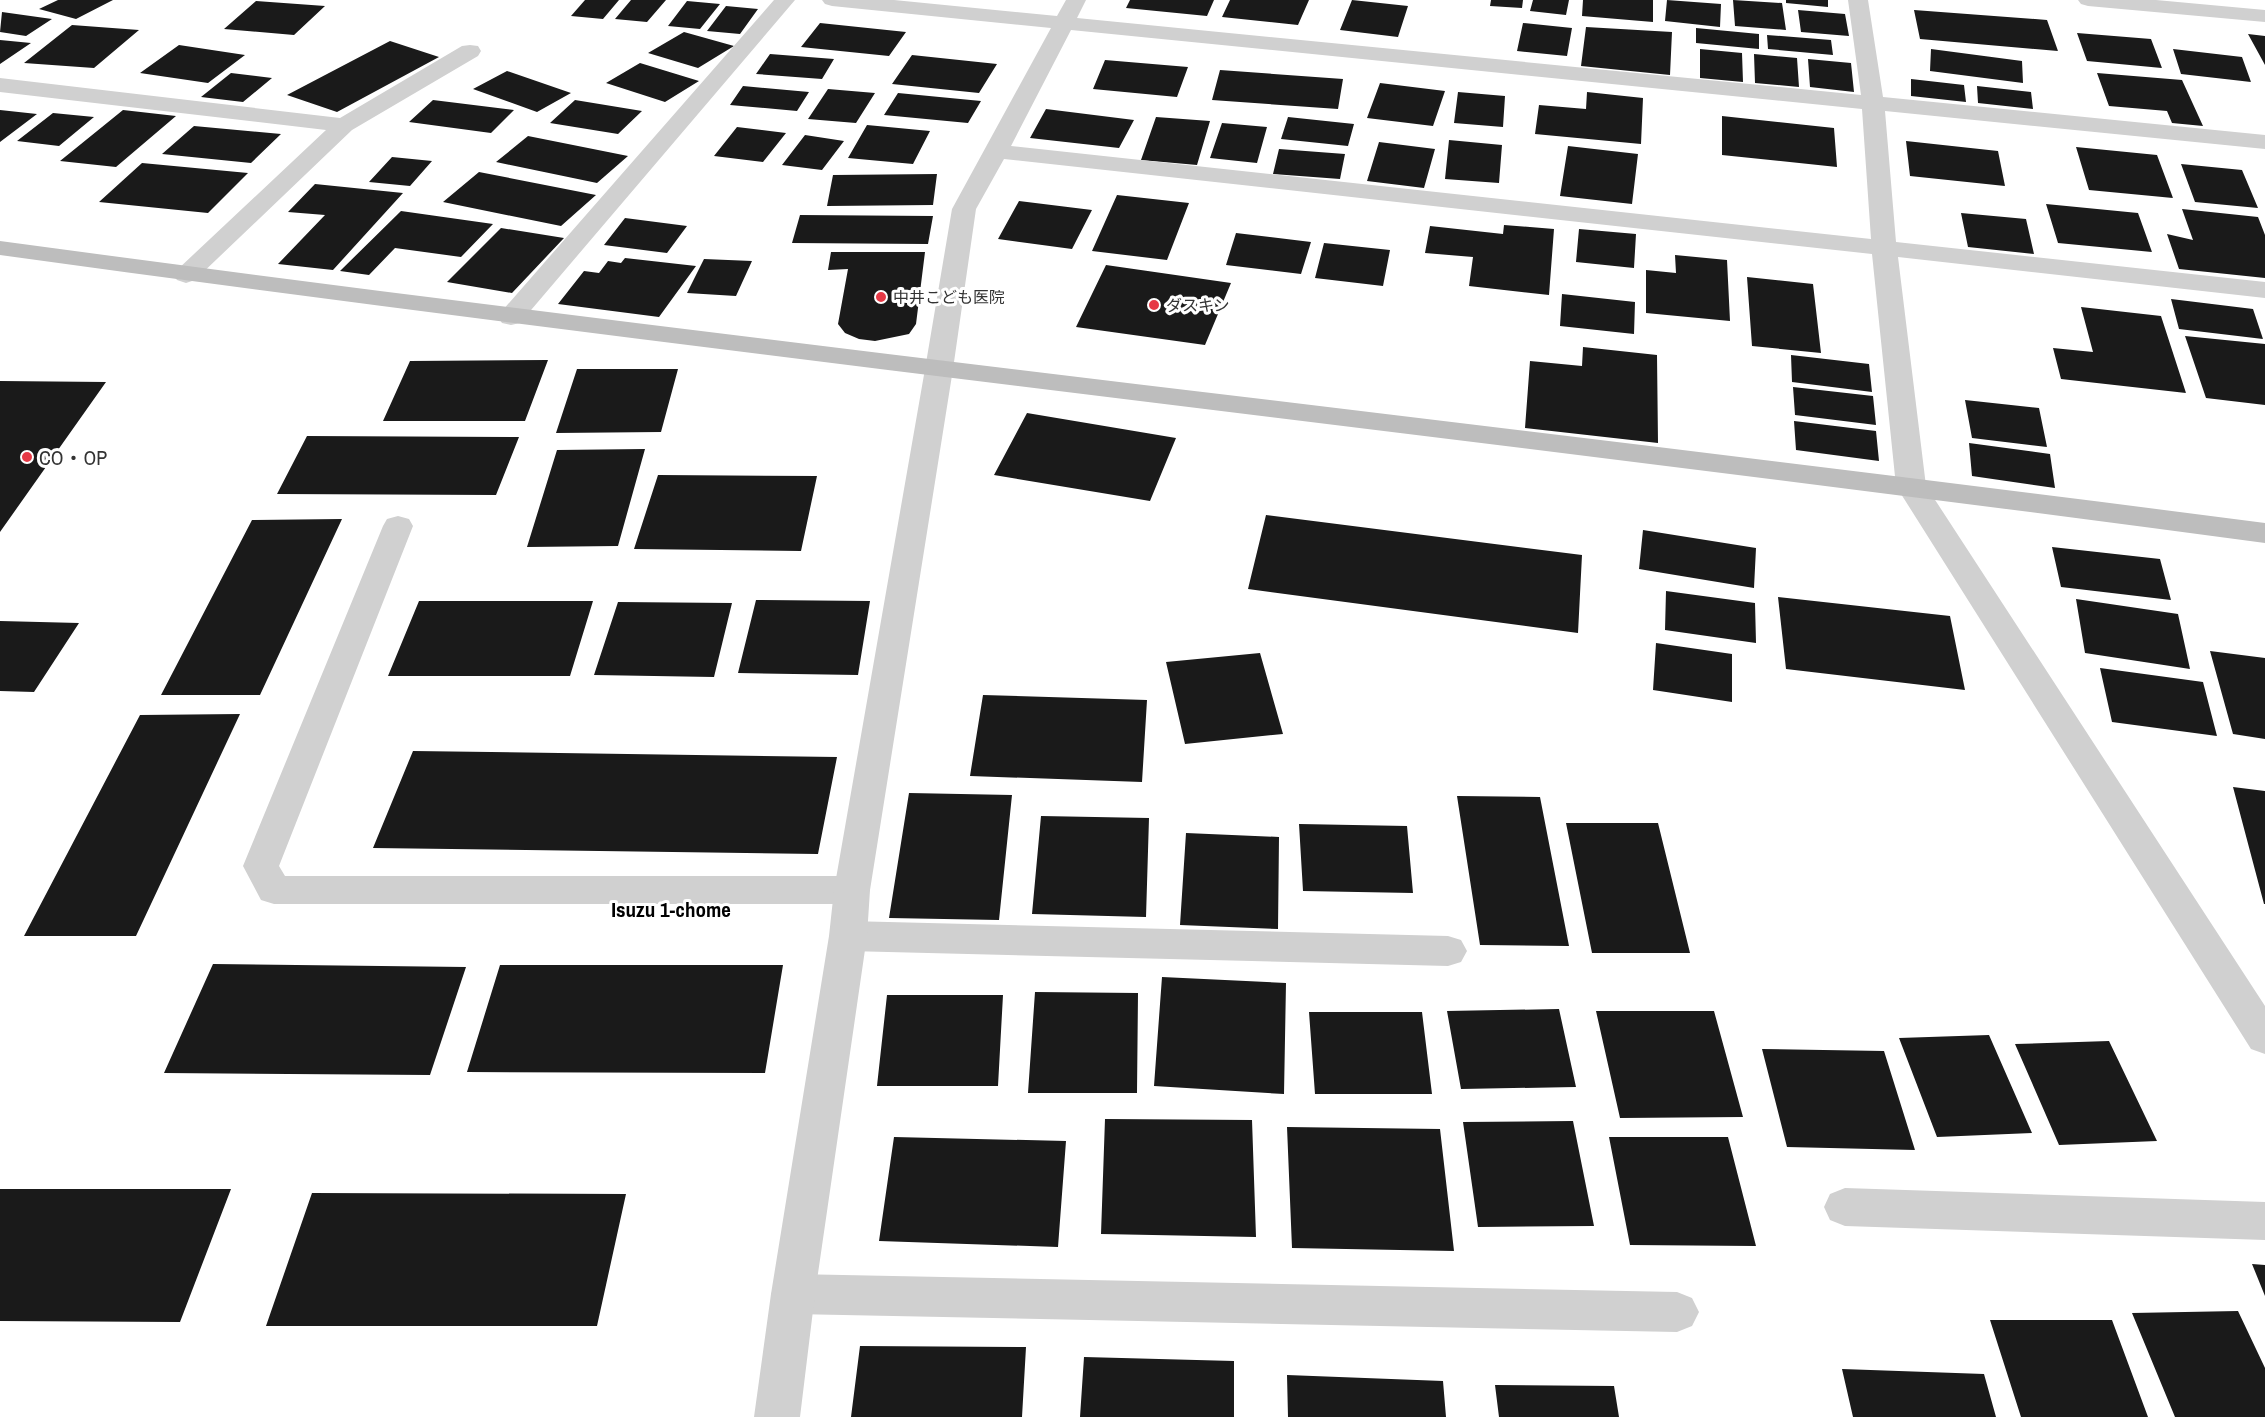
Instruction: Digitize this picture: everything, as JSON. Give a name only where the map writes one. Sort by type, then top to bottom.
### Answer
[{"type":"street","points":[[511,317],[785,0]]},
{"type":"street","points":[[832,0],[2265,142]]},
{"type":"street","points":[[777,1417],[793,1294],[848,936],[852,890],[964,209],[997,152],[1076,0]]},
{"type":"street","points":[[1858,0],[1873,104],[1884,248],[1911,486],[2265,1038]]},
{"type":"street","points":[[2088,0],[2265,16]]},
{"type":"street","points":[[186,275],[344,125],[470,51]]},
{"type":"street","points":[[0,85],[344,125]]},
{"type":"street","points":[[997,152],[2265,290]]},
{"type":"street","points":[[0,248],[186,275],[511,317],[1911,486],[2265,533]]},
{"type":"street","points":[[398,526],[261,866],[274,890],[852,890]]},
{"type":"street","points":[[848,936],[1448,951]]},
{"type":"street","points":[[1845,1207],[2265,1221]]},
{"type":"street","points":[[793,1294],[1677,1312]]},
{"type":"building","points":[[58,0],[113,0],[76,19],[39,9]]},
{"type":"building","points":[[585,0],[619,0],[603,19],[571,16]]},
{"type":"building","points":[[631,0],[666,0],[647,22],[615,19]]},
{"type":"building","points":[[1130,0],[1214,0],[1207,16],[1126,8]]},
{"type":"building","points":[[1230,0],[1309,0],[1298,25],[1222,17]]},
{"type":"building","points":[[1352,0],[1408,6],[1398,37],[1340,30]]},
{"type":"building","points":[[1491,0],[1523,0],[1522,8],[1490,6]]},
{"type":"building","points":[[1533,0],[1569,0],[1566,15],[1530,11]]},
{"type":"building","points":[[1583,0],[1653,0],[1653,22],[1582,16]]},
{"type":"building","points":[[1667,0],[1721,4],[1720,27],[1665,21]]},
{"type":"building","points":[[1733,0],[1782,3],[1786,30],[1735,26]]},
{"type":"building","points":[[1786,0],[1828,0],[1828,7],[1786,3]]},
{"type":"building","points":[[256,1],[325,6],[294,35],[224,29]]},
{"type":"building","points":[[687,1],[720,4],[700,29],[668,26]]},
{"type":"building","points":[[726,6],[758,9],[740,34],[707,31]]},
{"type":"building","points":[[1798,10],[1845,14],[1849,36],[1801,32]]},
{"type":"building","points":[[1914,10],[2047,20],[2058,51],[1920,39]]},
{"type":"building","points":[[2,12],[52,19],[26,36],[0,32]]},
{"type":"building","points":[[820,23],[906,32],[889,56],[801,47]]},
{"type":"building","points":[[1523,23],[1572,28],[1567,56],[1517,51]]},
{"type":"building","points":[[72,25],[139,30],[94,68],[24,63]]},
{"type":"building","points":[[1586,27],[1672,32],[1670,75],[1581,66]]},
{"type":"building","points":[[1696,28],[1759,34],[1759,49],[1696,43]]},
{"type":"building","points":[[684,32],[734,46],[698,68],[648,53]]},
{"type":"building","points":[[2077,33],[2151,39],[2162,68],[2087,61]]},
{"type":"building","points":[[2248,34],[2265,36],[2265,65]]},
{"type":"building","points":[[1767,35],[1831,40],[1833,55],[1768,49]]},
{"type":"building","points":[[0,40],[31,43],[0,64]]},
{"type":"building","points":[[390,41],[439,57],[337,112],[287,95]]},
{"type":"building","points":[[179,45],[245,55],[208,83],[140,73]]},
{"type":"building","points":[[1700,49],[1742,53],[1743,82],[1700,78]]},
{"type":"building","points":[[1931,49],[2022,61],[2023,83],[1930,71]]},
{"type":"building","points":[[2173,49],[2242,57],[2251,82],[2181,74]]},
{"type":"building","points":[[770,54],[834,59],[822,79],[756,74]]},
{"type":"building","points":[[1754,54],[1797,58],[1799,87],[1755,83]]},
{"type":"building","points":[[912,55],[997,64],[979,93],[892,84]]},
{"type":"building","points":[[1808,59],[1851,63],[1854,92],[1810,87]]},
{"type":"building","points":[[1105,60],[1188,67],[1177,97],[1093,89]]},
{"type":"building","points":[[640,63],[699,81],[665,102],[606,83]]},
{"type":"building","points":[[1220,70],[1343,79],[1338,109],[1212,100]]},
{"type":"building","points":[[507,71],[571,93],[537,112],[473,89]]},
{"type":"building","points":[[231,73],[272,78],[243,102],[201,97]]},
{"type":"building","points":[[2097,73],[2182,80],[2203,126],[2172,123],[2167,111],[2109,106]]},
{"type":"building","points":[[1911,79],[1964,85],[1966,102],[1911,96]]},
{"type":"building","points":[[1380,83],[1445,91],[1433,126],[1367,118]]},
{"type":"building","points":[[743,86],[809,92],[797,111],[730,105]]},
{"type":"building","points":[[1977,86],[2031,92],[2033,109],[1978,103]]},
{"type":"building","points":[[828,89],[875,93],[856,123],[808,119]]},
{"type":"building","points":[[1458,92],[1505,96],[1503,127],[1454,123]]},
{"type":"building","points":[[1587,92],[1643,98],[1641,144],[1535,134],[1539,105],[1586,109]]},
{"type":"building","points":[[898,93],[981,101],[968,123],[884,115]]},
{"type":"building","points":[[433,100],[514,110],[491,133],[409,122]]},
{"type":"building","points":[[575,100],[642,111],[618,134],[550,123]]},
{"type":"building","points":[[1046,109],[1134,120],[1119,148],[1030,138]]},
{"type":"building","points":[[0,110],[37,114],[0,142]]},
{"type":"building","points":[[123,110],[176,116],[116,167],[60,161]]},
{"type":"building","points":[[53,113],[94,117],[59,146],[17,141]]},
{"type":"building","points":[[1722,116],[1834,128],[1837,167],[1722,155]]},
{"type":"building","points":[[1156,117],[1210,121],[1197,165],[1141,160]]},
{"type":"building","points":[[1288,117],[1354,124],[1348,146],[1281,139]]},
{"type":"building","points":[[1222,123],[1267,127],[1257,163],[1210,158]]},
{"type":"building","points":[[867,125],[930,131],[913,164],[848,158]]},
{"type":"building","points":[[194,126],[281,134],[251,163],[162,154]]},
{"type":"building","points":[[737,127],[786,133],[763,162],[714,156]]},
{"type":"building","points":[[805,135],[844,141],[822,170],[782,165]]},
{"type":"building","points":[[528,136],[628,156],[597,183],[496,162]]},
{"type":"building","points":[[1449,140],[1502,145],[1499,183],[1445,179]]},
{"type":"building","points":[[1906,141],[1998,151],[2005,186],[1910,176]]},
{"type":"building","points":[[1379,142],[1435,149],[1424,188],[1367,181]]},
{"type":"building","points":[[1568,146],[1638,154],[1632,204],[1560,196]]},
{"type":"building","points":[[2076,147],[2157,155],[2173,198],[2089,190]]},
{"type":"building","points":[[1279,149],[1345,154],[1340,179],[1273,174]]},
{"type":"building","points":[[392,157],[432,161],[410,186],[369,182]]},
{"type":"building","points":[[142,163],[248,173],[208,213],[99,202]]},
{"type":"building","points":[[2181,164],[2242,170],[2258,208],[2195,202]]},
{"type":"building","points":[[479,172],[596,195],[561,226],[443,202]]},
{"type":"building","points":[[937,174],[933,205],[827,206],[833,175]]},
{"type":"building","points":[[315,184],[403,193],[333,270],[278,264],[325,215],[288,212]]},
{"type":"building","points":[[1117,195],[1189,203],[1167,260],[1092,251]]},
{"type":"building","points":[[1019,201],[1092,210],[1072,249],[998,239]]},
{"type":"building","points":[[2046,204],[2138,213],[2152,252],[2058,243]]},
{"type":"building","points":[[2182,209],[2258,217],[2265,235],[2265,278],[2179,269],[2167,234],[2193,240]]},
{"type":"building","points":[[401,211],[493,224],[461,257],[395,248],[369,275],[340,271]]},
{"type":"building","points":[[1961,213],[2026,219],[2034,254],[1968,247]]},
{"type":"building","points":[[800,215],[933,216],[928,244],[792,243]]},
{"type":"building","points":[[625,218],[687,226],[667,253],[604,245]]},
{"type":"building","points":[[1504,225],[1554,229],[1549,295],[1469,286],[1473,257],[1425,253],[1430,226],[1503,234]]},
{"type":"building","points":[[501,228],[564,238],[512,293],[447,282]]},
{"type":"building","points":[[1579,229],[1636,234],[1634,268],[1576,262]]},
{"type":"building","points":[[1236,233],[1311,242],[1301,274],[1226,265]]},
{"type":"building","points":[[1324,243],[1390,250],[1383,286],[1315,278]]},
{"type":"building","name":"中井こども医院","points":[[831,252],[925,252],[916,324],[909,334],[875,341],[859,339],[845,333],[838,324],[848,269],[828,270]]},
{"type":"building","points":[[1675,255],[1727,260],[1730,321],[1646,313],[1646,270],[1676,273]]},
{"type":"building","points":[[625,258],[696,266],[659,317],[558,304],[584,271],[599,273],[608,261],[621,263]]},
{"type":"building","points":[[704,259],[752,261],[736,296],[687,293]]},
{"type":"building","name":"ダスキン","points":[[1106,265],[1231,283],[1205,345],[1076,327]]},
{"type":"building","points":[[1747,277],[1813,284],[1821,353],[1752,346]]},
{"type":"building","points":[[1562,294],[1635,302],[1634,334],[1560,326]]},
{"type":"building","points":[[2171,299],[2253,309],[2263,339],[2179,329]]},
{"type":"building","points":[[2081,307],[2161,316],[2186,393],[2061,379],[2053,348],[2093,352]]},
{"type":"building","points":[[2185,336],[2265,344],[2265,405],[2206,398]]},
{"type":"building","points":[[1583,347],[1657,355],[1658,443],[1525,428],[1530,361],[1582,366]]},
{"type":"building","points":[[1791,355],[1869,364],[1872,392],[1792,382]]},
{"type":"building","points":[[548,360],[525,421],[383,421],[410,361]]},
{"type":"building","points":[[577,369],[678,369],[661,432],[556,433]]},
{"type":"building","name":"CO・OP","points":[[0,381],[106,382],[0,532]]},
{"type":"building","points":[[1793,387],[1873,396],[1876,425],[1795,415]]},
{"type":"building","points":[[1965,400],[2039,408],[2047,447],[1972,438]]},
{"type":"building","points":[[1027,413],[1176,438],[1150,501],[994,475]]},
{"type":"building","points":[[1794,421],[1876,431],[1879,461],[1796,450]]},
{"type":"building","points":[[307,436],[519,437],[496,495],[277,494]]},
{"type":"building","points":[[1969,443],[2050,454],[2055,488],[1972,476]]},
{"type":"building","points":[[645,449],[618,546],[527,547],[557,450]]},
{"type":"building","points":[[658,475],[817,476],[801,551],[634,549]]},
{"type":"building","points":[[1266,515],[1582,555],[1578,633],[1248,589]]},
{"type":"building","points":[[342,519],[260,695],[161,695],[252,520]]},
{"type":"building","points":[[1643,530],[1756,548],[1754,588],[1639,569]]},
{"type":"building","points":[[2052,547],[2160,559],[2171,600],[2061,587]]},
{"type":"building","points":[[1666,591],[1755,603],[1756,643],[1665,630]]},
{"type":"building","points":[[1778,597],[1950,616],[1965,690],[1786,669]]},
{"type":"building","points":[[2076,599],[2178,614],[2190,669],[2085,653]]},
{"type":"building","points":[[756,600],[870,601],[858,675],[738,673]]},
{"type":"building","points":[[419,601],[593,601],[570,676],[388,676]]},
{"type":"building","points":[[618,602],[732,603],[714,677],[594,675]]},
{"type":"building","points":[[0,621],[79,623],[34,692],[0,691]]},
{"type":"building","points":[[1656,643],[1732,654],[1732,702],[1653,690]]},
{"type":"building","points":[[2210,651],[2265,658],[2265,739],[2233,734]]},
{"type":"building","points":[[1260,653],[1283,734],[1185,744],[1166,662]]},
{"type":"building","points":[[2100,668],[2203,682],[2217,736],[2112,722]]},
{"type":"building","points":[[983,695],[1147,700],[1142,782],[970,776]]},
{"type":"building","points":[[240,714],[136,936],[24,936],[140,715]]},
{"type":"building","points":[[413,751],[837,757],[818,854],[373,848]]},
{"type":"building","points":[[2233,787],[2265,791],[2265,904],[2264,904]]},
{"type":"building","points":[[909,793],[1012,795],[999,920],[889,918]]},
{"type":"building","points":[[1457,796],[1540,797],[1569,946],[1480,945]]},
{"type":"building","points":[[1041,816],[1149,818],[1146,917],[1032,914]]},
{"type":"building","points":[[1566,823],[1658,823],[1690,953],[1592,953]]},
{"type":"building","points":[[1299,824],[1407,826],[1413,893],[1303,891]]},
{"type":"building","points":[[1186,833],[1279,837],[1278,929],[1180,925]]},
{"type":"building","points":[[213,964],[466,967],[430,1075],[164,1073]]},
{"type":"building","points":[[500,965],[783,965],[765,1073],[467,1072]]},
{"type":"building","points":[[1162,977],[1286,983],[1284,1094],[1154,1086]]},
{"type":"building","points":[[1035,992],[1138,993],[1137,1093],[1028,1093]]},
{"type":"building","points":[[887,995],[1003,995],[998,1086],[877,1086]]},
{"type":"building","points":[[1559,1009],[1576,1087],[1461,1089],[1447,1011]]},
{"type":"building","points":[[1596,1011],[1714,1011],[1743,1117],[1620,1118]]},
{"type":"building","points":[[1309,1012],[1422,1012],[1432,1094],[1315,1094]]},
{"type":"building","points":[[1989,1035],[2032,1133],[1937,1137],[1899,1038]]},
{"type":"building","points":[[2109,1041],[2157,1141],[2059,1145],[2015,1044]]},
{"type":"building","points":[[1762,1049],[1884,1051],[1915,1150],[1787,1147]]},
{"type":"building","points":[[1105,1119],[1252,1120],[1256,1237],[1101,1234]]},
{"type":"building","points":[[1573,1121],[1594,1226],[1478,1227],[1463,1122]]},
{"type":"building","points":[[1287,1127],[1440,1129],[1454,1251],[1292,1248]]},
{"type":"building","points":[[894,1137],[1066,1141],[1058,1247],[879,1241]]},
{"type":"building","points":[[1609,1137],[1728,1137],[1756,1246],[1630,1245]]},
{"type":"building","points":[[0,1189],[231,1189],[180,1322],[0,1321]]},
{"type":"building","points":[[312,1193],[626,1194],[597,1326],[266,1326]]},
{"type":"building","points":[[2252,1264],[2265,1265],[2265,1296]]},
{"type":"building","points":[[2238,1311],[2265,1368],[2265,1417],[2175,1417],[2132,1313]]},
{"type":"building","points":[[1990,1320],[2112,1320],[2148,1417],[2021,1417]]},
{"type":"building","points":[[860,1346],[1026,1347],[1022,1417],[851,1417]]},
{"type":"building","points":[[1084,1357],[1234,1361],[1234,1417],[1080,1417]]},
{"type":"building","points":[[1842,1369],[1984,1374],[1996,1417],[1853,1417]]},
{"type":"building","points":[[1287,1375],[1443,1381],[1446,1417],[1288,1417]]},
{"type":"building","points":[[1495,1385],[1614,1386],[1619,1417],[1499,1417]]},
{"type":"place","name":"中井こども医院","points":[[881,297]]},
{"type":"place","name":"ダスキン","points":[[1154,305]]},
{"type":"place","name":"CO・OP","points":[[27,457]]},
{"type":"district","name":"Isuzu 1-chome","points":[[671,909]]}]
